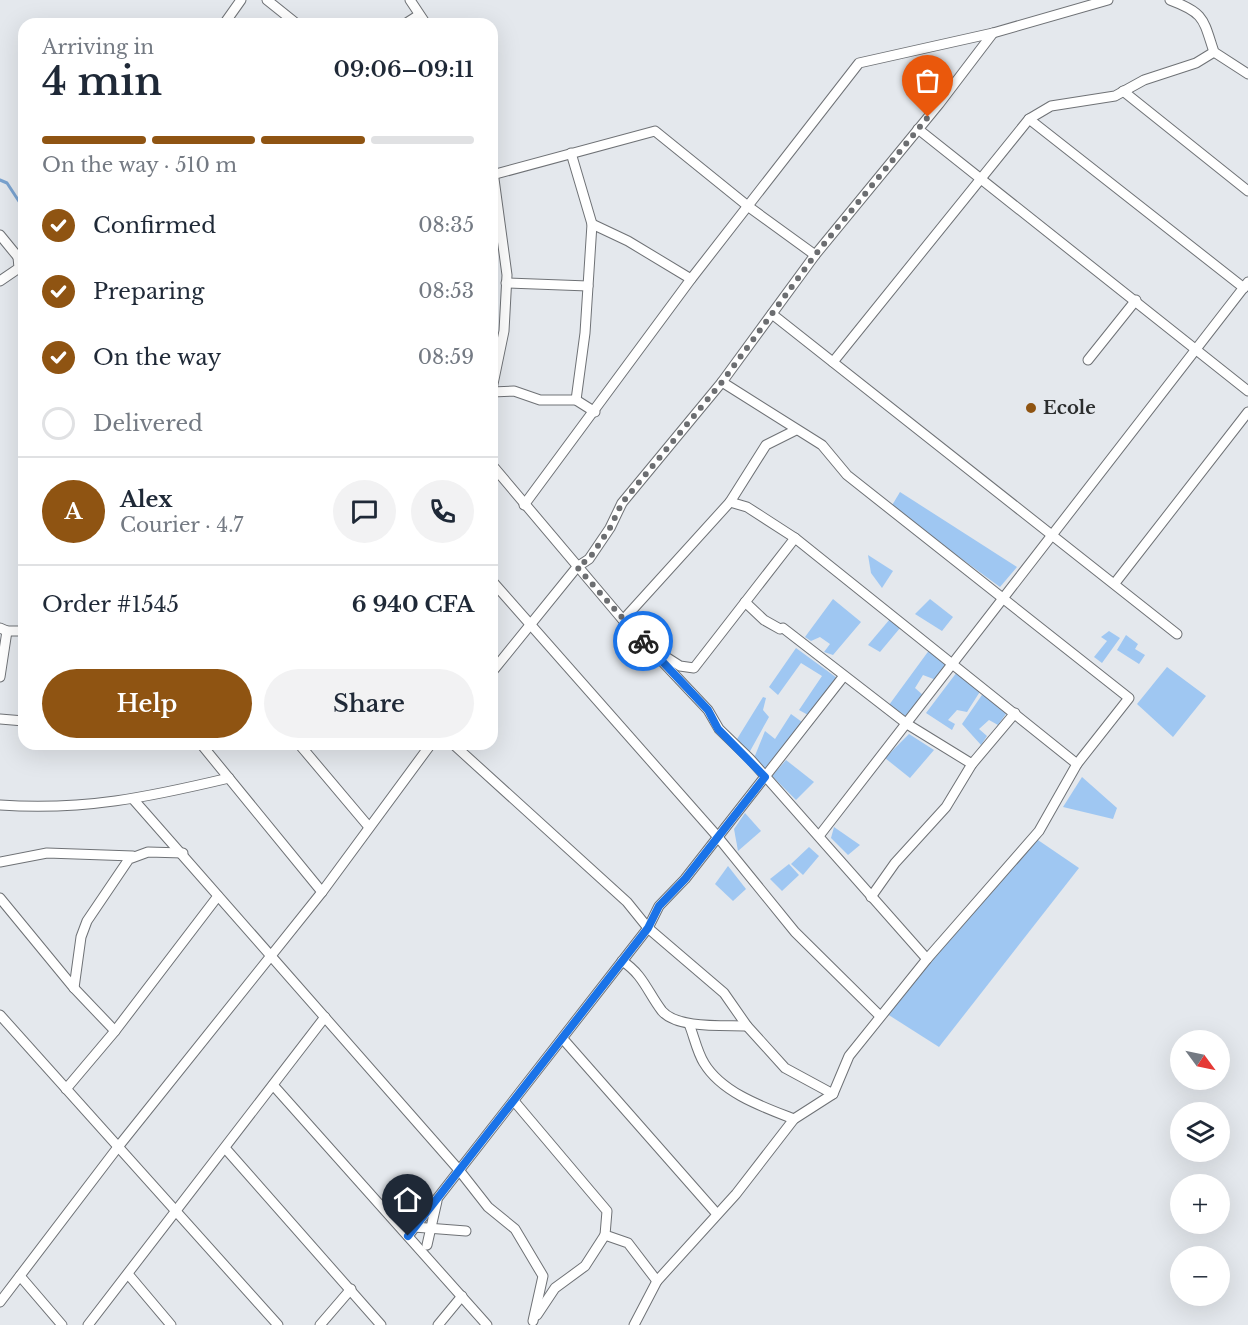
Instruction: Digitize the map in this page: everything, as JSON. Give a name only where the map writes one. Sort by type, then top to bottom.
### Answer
[{"type":"street","points":[[228,18],[241,0]]},
{"type":"street","points":[[267,0],[290,18]]},
{"type":"street","points":[[410,0],[421,18]]},
{"type":"street","points":[[524,505],[692,279],[859,63],[993,33],[1108,0]]},
{"type":"street","points":[[1170,0],[1201,15],[1214,52],[1248,75]]},
{"type":"street","points":[[414,18],[419,15]]},
{"type":"street","points":[[498,664],[577,567],[589,559],[610,528],[622,503],[722,382],[815,255],[993,33]]},
{"type":"street","points":[[833,362],[1029,119],[1051,106],[1115,96],[1144,80],[1196,63],[1214,52]]},
{"type":"street","points":[[1123,91],[1248,191]]},
{"type":"street","points":[[819,836],[1054,536],[1246,285],[1029,119]]},
{"type":"street","points":[[918,129],[1197,348],[1248,391]]},
{"type":"street","points":[[498,174],[656,131],[749,207],[815,255]]},
{"type":"street","points":[[571,153],[592,224],[576,400]]},
{"type":"street","points":[[498,211],[506,283],[504,331],[498,360]]},
{"type":"street","points":[[592,224],[692,279]]},
{"type":"street","points":[[0,235],[18,253]]},
{"type":"street","points":[[0,281],[18,269]]},
{"type":"street","points":[[506,283],[588,286]]},
{"type":"street","points":[[1088,360],[1136,300]]},
{"type":"street","points":[[772,314],[1177,634]]},
{"type":"street","points":[[634,1325],[657,1281],[736,1194],[794,1119],[833,1094],[849,1056],[927,959],[1039,831],[1077,765],[1129,698],[1002,600],[847,475],[822,445],[722,382]]},
{"type":"street","points":[[498,390],[513,391],[540,399],[576,400],[595,412]]},
{"type":"street","points":[[1115,583],[1248,412]]},
{"type":"street","points":[[622,620],[730,502],[766,445],[796,430]]},
{"type":"street","points":[[498,472],[622,620],[708,710],[718,729],[819,836],[927,959]]},
{"type":"street","points":[[730,502],[747,507],[795,538],[1077,765]]},
{"type":"street","points":[[645,643],[680,666],[694,668],[795,538]]},
{"type":"street","points":[[498,588],[717,836],[795,932],[880,1016]]},
{"type":"street","points":[[745,602],[764,620],[780,629],[783,628],[843,677],[907,724],[972,765]]},
{"type":"street","points":[[0,676],[4,630]]},
{"type":"street","points":[[408,1236],[648,928],[659,906],[685,879],[843,677]]},
{"type":"street","points":[[871,897],[895,863],[946,807],[972,765],[1015,713]]},
{"type":"street","points":[[0,718],[18,720]]},
{"type":"street","points":[[206,750],[322,892]]},
{"type":"street","points":[[304,750],[369,827]]},
{"type":"street","points":[[0,1302],[118,1147],[322,892],[427,750]]},
{"type":"street","points":[[460,750],[627,902],[648,928],[724,993],[747,1026],[785,1068],[833,1094]]},
{"type":"street","points":[[0,805],[40,808],[98,805],[133,800],[229,778]]},
{"type":"street","points":[[133,800],[183,854],[459,1170],[488,1207],[514,1229],[543,1276],[532,1323]]},
{"type":"street","points":[[0,862],[47,853],[133,856],[148,852],[183,854]]},
{"type":"street","points":[[74,988],[81,937],[87,921],[133,856]]},
{"type":"street","points":[[66,1089],[115,1031],[218,896]]},
{"type":"street","points":[[0,898],[74,988],[115,1031]]},
{"type":"street","points":[[622,961],[631,967],[645,983],[663,1013],[689,1024],[747,1026]]},
{"type":"street","points":[[0,1015],[278,1325]]},
{"type":"street","points":[[88,1325],[325,1017]]},
{"type":"street","points":[[689,1024],[705,1064],[721,1081],[754,1103],[794,1119]]},
{"type":"street","points":[[563,1039],[717,1214]]},
{"type":"street","points":[[273,1084],[487,1325]]},
{"type":"street","points":[[514,1101],[607,1211],[605,1235],[585,1266],[555,1288],[532,1323]]},
{"type":"street","points":[[225,1148],[351,1288],[381,1325]]},
{"type":"street","points":[[427,1245],[437,1198]]},
{"type":"street","points":[[414,1227],[466,1231]]},
{"type":"street","points":[[605,1235],[628,1243],[657,1281]]},
{"type":"street","points":[[128,1274],[171,1325]]},
{"type":"street","points":[[20,1276],[62,1325]]},
{"type":"street","points":[[320,1325],[351,1288]]},
{"type":"street","points":[[438,1325],[462,1296]]},
{"type":"shaded area","points":[[900,492],[1017,567],[1000,587],[891,507]]},
{"type":"shaded area","points":[[868,555],[893,571],[882,588],[871,573]]},
{"type":"shaded area","points":[[833,599],[861,622],[833,655],[824,652],[830,644],[820,637],[811,641],[805,637]]},
{"type":"shaded area","points":[[930,599],[953,617],[942,631],[915,614]]},
{"type":"shaded area","points":[[890,619],[900,628],[880,652],[868,645]]},
{"type":"shaded area","points":[[1109,631],[1120,638],[1102,663],[1094,657],[1107,641],[1101,637]]},
{"type":"shaded area","points":[[1126,635],[1138,644],[1135,649],[1145,655],[1139,664],[1117,650]]},
{"type":"shaded area","points":[[796,648],[837,678],[808,715],[799,710],[822,676],[801,663],[778,695],[769,687]]},
{"type":"shaded area","points":[[930,649],[947,662],[936,680],[923,675],[915,688],[924,696],[905,718],[889,705]]},
{"type":"shaded area","points":[[1167,667],[1206,696],[1173,737],[1137,704]]},
{"type":"shaded area","points":[[957,672],[981,690],[967,712],[957,710],[948,720],[955,724],[952,730],[926,713]]},
{"type":"shaded area","points":[[984,692],[1008,711],[998,725],[989,720],[979,729],[987,736],[981,745],[962,724]]},
{"type":"shaded area","points":[[763,697],[766,698],[763,710],[769,717],[749,753],[737,739]]},
{"type":"shaded area","points":[[791,714],[802,722],[765,770],[754,758],[765,731],[775,739]]},
{"type":"shaded area","points":[[909,734],[934,750],[910,778],[885,758]]},
{"type":"shaded area","points":[[786,760],[814,782],[796,800],[772,776]]},
{"type":"shaded area","points":[[1082,777],[1117,808],[1113,819],[1063,807]]},
{"type":"shaded area","points":[[745,813],[761,831],[738,851],[734,829]]},
{"type":"shaded area","points":[[834,827],[860,845],[848,855],[831,838]]},
{"type":"shaded area","points":[[1035,838],[1079,868],[939,1047],[884,1012]]},
{"type":"shaded area","points":[[809,847],[819,856],[803,875],[791,864]]},
{"type":"shaded area","points":[[789,864],[799,875],[782,891],[770,879]]},
{"type":"shaded area","points":[[728,866],[746,889],[733,901],[715,884]]},
{"type":"waterway","points":[[0,180],[7,183],[18,200]]},
{"type":"way so far","points":[[643,641],[577,567],[589,559],[610,528],[622,503],[722,382],[815,255],[928,117]]},
{"type":"place","name":"Ecole","points":[[1031,408]]},
{"type":"route","points":[[408,1236],[648,928],[659,906],[685,879],[765,777],[750,759],[718,729],[708,710],[643,641]]}]
